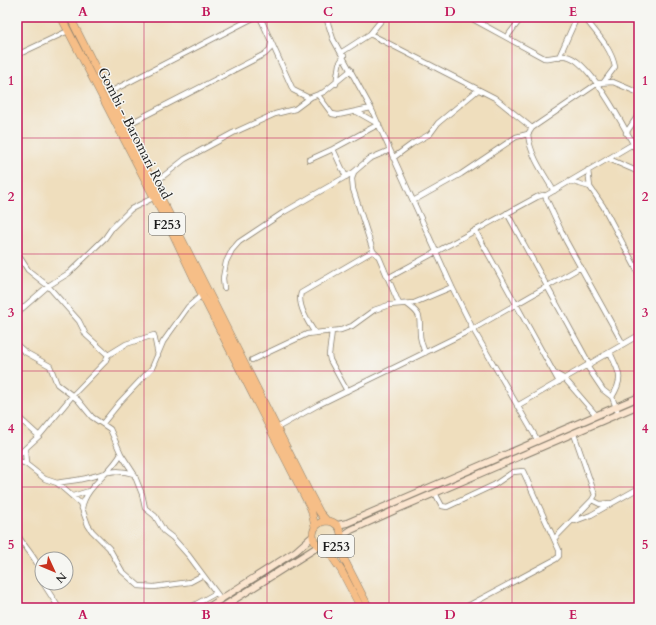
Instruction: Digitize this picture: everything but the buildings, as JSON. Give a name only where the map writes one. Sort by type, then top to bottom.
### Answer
[{"type":"main road","name":"Gombi - Baromari Road","points":[[61,17],[147,187],[174,236],[202,295],[274,430]]},
{"type":"main road","name":"Gombi - Baromari Road","points":[[72,17],[274,430]]},
{"type":"main road","points":[[337,525],[347,523],[639,397]]},
{"type":"main road","points":[[340,540],[351,530],[639,405]]},
{"type":"main road","name":"F253","points":[[274,430],[320,513],[327,521],[337,525],[341,533],[340,540],[342,555],[369,608]]},
{"type":"main road","name":"F253","points":[[274,430],[311,510],[315,527],[313,536],[341,570],[360,608]]},
{"type":"main road","name":"F253","points":[[315,527],[322,521],[327,521]]},
{"type":"main road","points":[[207,608],[296,551],[313,536]]},
{"type":"main road","name":"F253","points":[[323,547],[332,548],[340,540]]},
{"type":"main road","points":[[220,608],[323,547]]},
{"type":"street","points":[[108,93],[255,17]]},
{"type":"street","points":[[260,17],[293,90],[309,98]]},
{"type":"street","points":[[326,17],[333,39],[343,54],[371,108],[452,287],[474,329],[538,441]]},
{"type":"street","points":[[336,84],[339,64],[343,54],[370,34],[384,17]]},
{"type":"street","points":[[468,17],[544,58],[552,59],[565,56],[578,61],[600,83],[639,155]]},
{"type":"street","points":[[507,37],[522,17]]},
{"type":"street","points":[[559,57],[577,17]]},
{"type":"street","points":[[413,201],[461,174],[516,137],[528,134],[532,128],[600,83],[615,67],[613,58],[608,48],[584,17]]},
{"type":"street","points":[[17,56],[68,31]]},
{"type":"street","points":[[370,34],[495,98],[532,128]]},
{"type":"street","points":[[125,126],[265,54],[270,48],[271,42]]},
{"type":"street","points":[[147,187],[155,184],[185,159],[233,133],[274,114],[295,109],[309,98],[318,95],[336,84],[351,70]]},
{"type":"street","points":[[600,83],[613,82],[639,93]]},
{"type":"street","points":[[393,158],[412,144],[430,134],[438,123],[478,90]]},
{"type":"street","points":[[318,95],[332,114],[357,112],[371,108]]},
{"type":"street","points":[[357,112],[378,124]]},
{"type":"street","points":[[626,132],[639,114]]},
{"type":"street","points":[[309,160],[333,149],[378,124]]},
{"type":"street","points":[[528,134],[537,162],[554,191]]},
{"type":"street","points":[[388,278],[537,197],[543,195],[546,196],[633,144]]},
{"type":"street","points":[[333,149],[345,177]]},
{"type":"street","points":[[224,288],[223,278],[226,262],[232,250],[239,242],[284,212],[354,172],[369,159],[390,150]]},
{"type":"street","points":[[609,159],[639,172]]},
{"type":"street","points":[[588,170],[590,187],[603,206],[639,274]]},
{"type":"street","points":[[354,172],[352,179],[356,199],[373,251],[379,257],[399,304]]},
{"type":"street","points":[[345,177],[352,179]]},
{"type":"street","points":[[570,181],[590,187]]},
{"type":"street","points":[[546,196],[566,241],[623,344]]},
{"type":"street","points":[[17,313],[48,286],[69,273],[105,238],[112,228],[131,209],[153,198]]},
{"type":"street","points":[[507,213],[548,286],[588,365],[603,390],[612,397],[619,414]]},
{"type":"street","points":[[476,230],[559,382]]},
{"type":"street","points":[[315,333],[299,298],[301,293],[373,251]]},
{"type":"street","points":[[17,253],[28,270],[48,286],[79,321],[86,335],[108,355]]},
{"type":"street","points":[[274,430],[347,391],[474,329],[581,267]]},
{"type":"street","points":[[252,360],[297,338],[352,326],[374,310],[389,305],[407,304],[452,287]]},
{"type":"street","points":[[103,424],[120,402],[152,368],[163,342],[184,312],[202,295]]},
{"type":"street","points":[[407,304],[417,312],[421,319],[420,335],[425,353]]},
{"type":"street","points":[[332,331],[329,355],[330,360],[347,391]]},
{"type":"street","points":[[17,456],[39,436],[73,395],[105,362],[108,355],[126,344],[154,335],[158,355]]},
{"type":"street","points":[[517,406],[639,335]]},
{"type":"street","points":[[17,345],[25,352],[50,366],[57,384],[73,395],[92,417],[110,429],[121,454],[134,474],[142,494],[145,508],[154,516],[164,531],[185,552],[221,599]]},
{"type":"street","points":[[610,352],[620,371],[620,381],[612,397]]},
{"type":"street","points":[[554,373],[565,379],[596,415]]},
{"type":"street","points":[[17,416],[39,436]]},
{"type":"street","points":[[554,539],[592,500],[594,491],[574,434]]},
{"type":"street","points":[[25,450],[26,464]]},
{"type":"street","points":[[82,508],[89,491],[108,471],[121,454]]},
{"type":"street","points":[[17,460],[26,464],[45,479],[57,483],[80,503],[92,531],[109,548],[122,571],[139,586],[154,588],[190,582],[203,575]]},
{"type":"street","points":[[57,483],[83,479],[108,471],[118,470],[134,474]]},
{"type":"street","points":[[435,494],[442,506],[447,507],[494,485],[513,472],[523,471],[559,550],[559,556],[464,608]]},
{"type":"street","points":[[573,521],[591,515],[639,488]]},
{"type":"street","points":[[73,496],[89,491]]},
{"type":"street","points":[[592,500],[600,504],[612,503]]},
{"type":"street","points":[[17,534],[24,546],[34,558]]},
{"type":"street","points":[[48,591],[59,608]]},
{"type":"street","points":[[189,608],[216,593]]},
{"type":"street","points":[[530,608],[564,608]]}]
